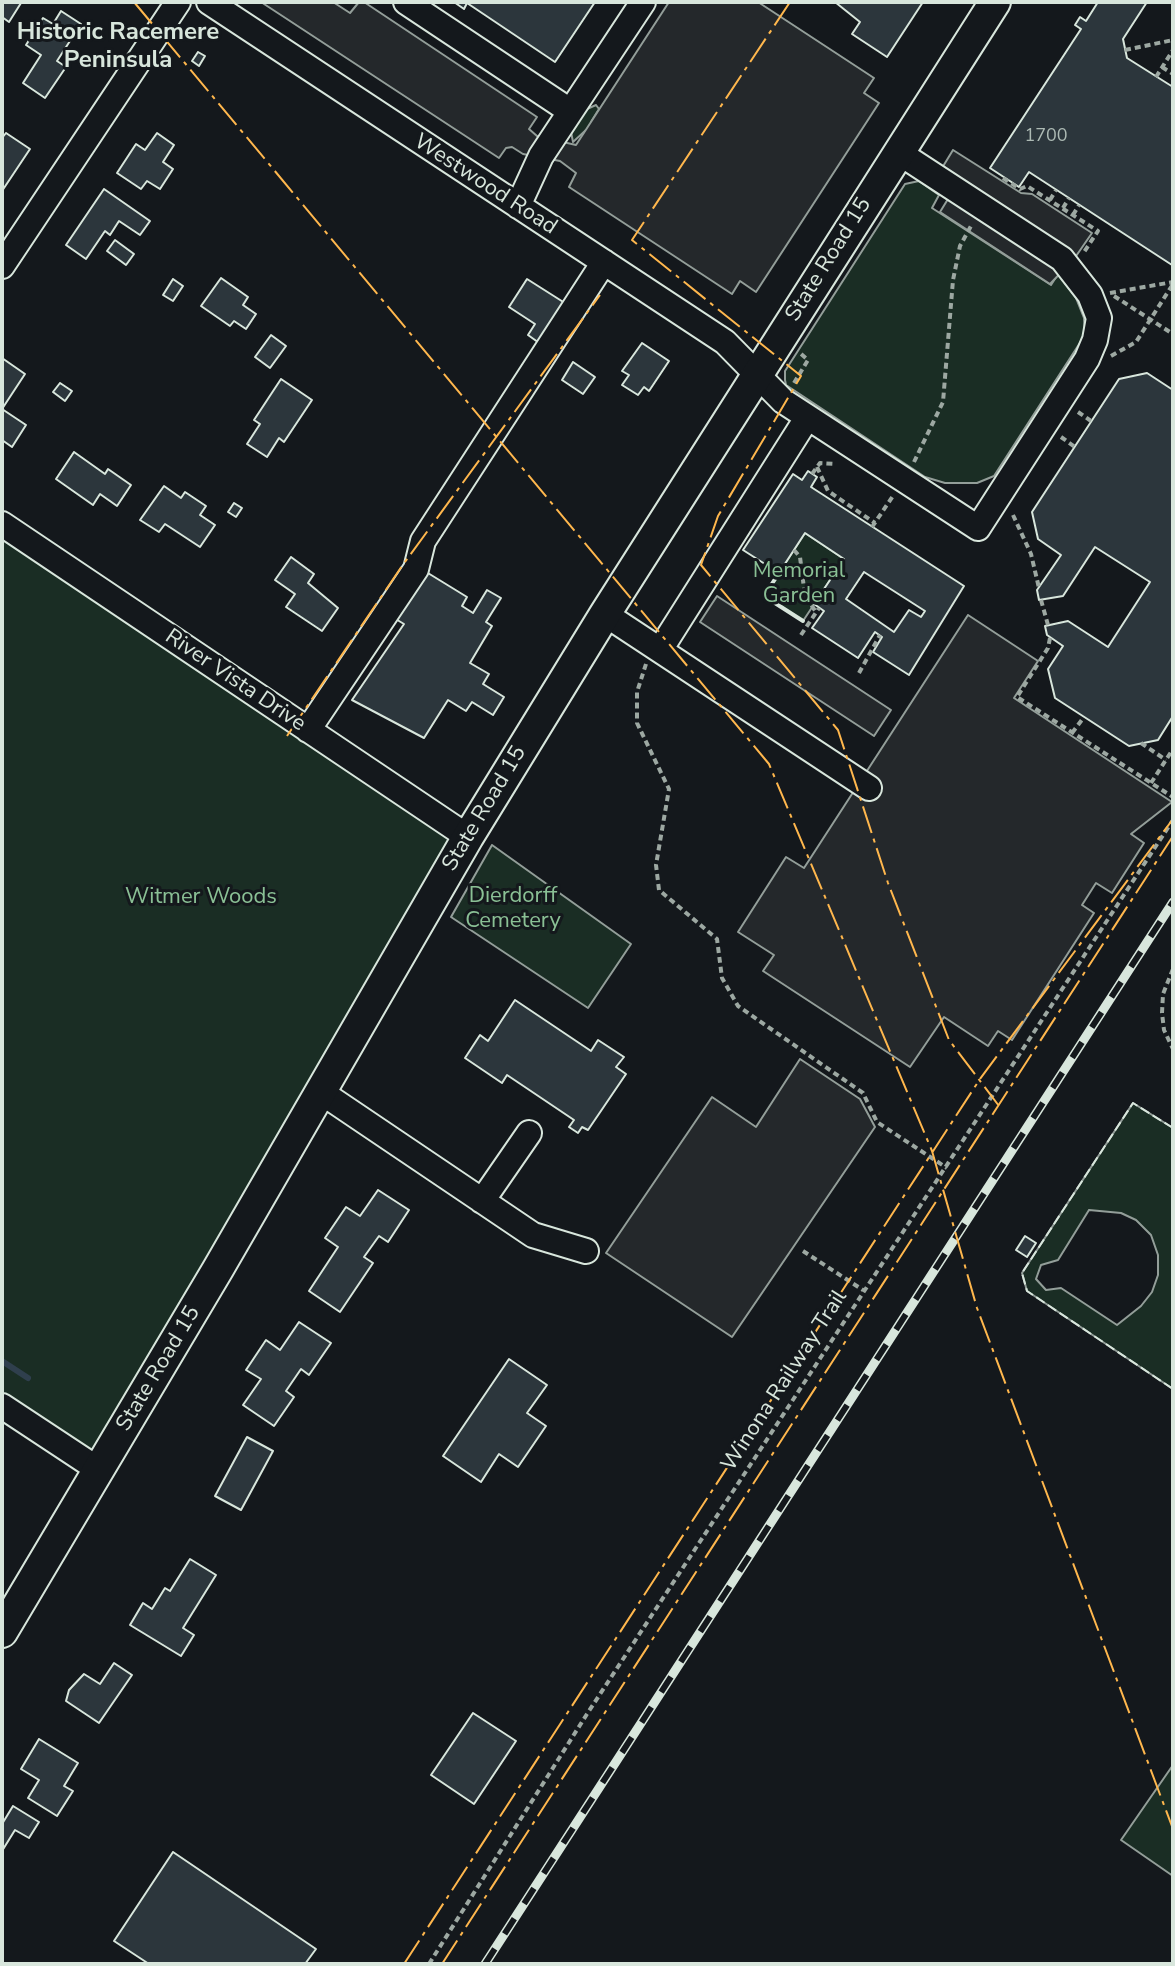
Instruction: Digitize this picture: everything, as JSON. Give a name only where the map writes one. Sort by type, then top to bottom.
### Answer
[{"type":"main road","name":"State Road 15","points":[[2,1632],[468,837],[605,614],[995,2]]},
{"type":"street","points":[[2,266],[178,2]]},
{"type":"street","name":"Westwood Road","points":[[209,2],[725,342],[783,401],[978,528],[1095,340],[1099,318],[1078,275],[1062,259],[983,208]]},
{"type":"street","points":[[406,2],[570,111]]},
{"type":"street","points":[[518,206],[541,156],[643,2]]},
{"type":"street","points":[[898,152],[983,208]]},
{"type":"street","points":[[308,730],[416,569],[423,541],[604,262]]},
{"type":"street","points":[[656,648],[807,418]]},
{"type":"street","name":"River Vista Drive","points":[[2,524],[468,837]]},
{"type":"street","points":[[605,614],[869,788]]},
{"type":"street","points":[[321,1092],[533,1235],[586,1251]]},
{"type":"street","points":[[482,1201],[529,1133]]},
{"type":"street","points":[[2,1406],[99,1470]]},
{"type":"path","points":[[1125,50],[1173,40]]},
{"type":"path","points":[[1156,77],[1173,50]]},
{"type":"path","points":[[1162,67],[1173,74]]},
{"type":"path","points":[[817,467],[828,491],[874,525],[929,436],[943,402],[956,263],[966,234],[1003,177]]},
{"type":"path","points":[[1050,200],[1056,190]]},
{"type":"path","points":[[1063,208],[1069,198]]},
{"type":"path","points":[[1073,215],[1079,205]]},
{"type":"path","points":[[1105,356],[1130,348],[1173,283]]},
{"type":"path","points":[[1173,283],[1103,294],[1116,297],[1173,334]]},
{"type":"path","points":[[1166,295],[1173,292]]},
{"type":"path","points":[[790,389],[808,360],[798,351]]},
{"type":"path","points":[[1072,408],[1091,421]]},
{"type":"path","points":[[1056,434],[1075,447]]},
{"type":"path","points":[[812,474],[823,462],[839,464]]},
{"type":"path","points":[[794,550],[800,557],[805,596],[818,610],[801,635]]},
{"type":"path","points":[[1041,600],[1048,625]]},
{"type":"path","points":[[859,673],[880,635]]},
{"type":"path","points":[[1050,638],[1048,648],[1017,697],[1173,797]]},
{"type":"path","points":[[656,648],[635,709],[637,723],[669,789],[656,865],[659,890],[717,939],[722,978],[738,1006],[863,1093],[877,1122],[947,1168]]},
{"type":"path","points":[[1072,733],[1084,717]]},
{"type":"path","points":[[1141,743],[1166,760]]},
{"type":"path","points":[[1151,783],[1173,749]]},
{"type":"path","name":"Winona Railway Trail","points":[[429,1964],[863,1290],[947,1168],[1173,820]]},
{"type":"path","points":[[1173,969],[1163,994],[1162,1013],[1164,1030],[1173,1049]]},
{"type":"path","points":[[803,1251],[863,1290]]},
{"type":"green space","points":[[596,105],[599,109],[591,122],[736,229],[586,130],[573,142],[571,132],[587,109]]},
{"type":"green space","points":[[919,181],[939,195],[932,208],[1051,285],[1058,274],[1076,298],[1084,318],[1085,335],[994,476],[977,483],[945,483],[925,477],[786,385],[785,380],[785,371],[905,184]]},
{"type":"green space","name":"Witmer Woods","points":[[2,524],[468,837],[99,1470],[2,1406]]},
{"type":"green space","name":"Memorial Garden","points":[[805,533],[844,559],[803,621],[764,596]]},
{"type":"green space","name":"Dierdorff Cemetery","points":[[492,845],[631,944],[588,1008],[451,917]]},
{"type":"green space","points":[[1133,1103],[1173,1128],[1173,1389],[1027,1291],[1022,1273]],"holes":[[[1089,1210],[1121,1213],[1136,1220],[1151,1235],[1158,1255],[1158,1275],[1152,1292],[1141,1306],[1117,1325],[1061,1288],[1046,1290],[1036,1279],[1041,1265],[1058,1260]]]},
{"type":"green space","points":[[1173,1765],[1173,1876],[1121,1840]]},
{"type":"shaded area","points":[[261,2],[333,2],[350,13],[359,2],[364,2],[537,117],[529,129],[537,136],[576,145],[669,2],[758,2],[874,78],[864,93],[879,103],[756,292],[740,281],[732,294],[569,187],[576,173],[560,161],[523,154],[512,147],[506,148],[499,158]]},
{"type":"shaded area","points":[[953,150],[1021,193],[1032,194],[1092,233],[1074,259],[1050,284],[940,212],[948,199],[942,168]]},
{"type":"shaded area","points":[[717,596],[891,710],[874,736],[700,622]]},
{"type":"shaded area","points":[[968,615],[1038,661],[1014,698],[1172,802],[1131,834],[1144,843],[1112,893],[1096,883],[1082,905],[1094,913],[1012,1040],[998,1031],[988,1046],[944,1017],[910,1067],[763,971],[774,955],[738,932],[786,857],[804,868]]},
{"type":"shaded area","points":[[800,1059],[860,1099],[875,1127],[732,1337],[606,1253],[712,1097],[756,1127]]},
{"type":"building","points":[[2,2],[21,3],[9,22],[2,17]]},
{"type":"building","points":[[454,2],[595,2],[555,62],[467,3],[464,9]]},
{"type":"building","points":[[835,2],[923,2],[887,57],[852,34],[860,22]]},
{"type":"building","points":[[1098,2],[1147,2],[1123,39],[1127,58],[1173,87],[1172,265],[1029,172],[1019,187],[990,168],[1081,29],[1075,25],[1080,17],[1086,21]]},
{"type":"building","points":[[61,11],[81,24],[57,61],[66,67],[45,98],[23,83],[41,55],[26,45],[43,18],[53,24]]},
{"type":"building","points":[[198,52],[205,56],[199,66],[192,61]]},
{"type":"building","points":[[6,133],[30,149],[2,191],[2,138]]},
{"type":"building","points":[[157,133],[174,145],[163,162],[173,169],[160,189],[147,181],[141,189],[117,173],[136,144],[145,150]]},
{"type":"building","points":[[104,189],[150,221],[140,235],[119,221],[110,235],[105,231],[86,259],[66,245]]},
{"type":"building","points":[[115,240],[134,254],[126,265],[107,251]]},
{"type":"building","points":[[221,278],[248,297],[243,305],[256,314],[246,329],[234,321],[230,326],[201,306]]},
{"type":"building","points":[[173,279],[183,286],[173,301],[163,295]]},
{"type":"building","points":[[527,279],[568,305],[542,345],[528,335],[535,324],[509,307]]},
{"type":"building","points":[[271,335],[286,346],[270,368],[255,357]]},
{"type":"building","points":[[642,343],[669,361],[649,391],[644,387],[638,395],[622,385],[629,375],[622,371]]},
{"type":"building","points":[[2,358],[25,374],[2,409]]},
{"type":"building","points":[[573,362],[595,377],[583,394],[562,380]]},
{"type":"building","points":[[1147,373],[1173,390],[1173,716],[1158,740],[1129,746],[1055,698],[1048,669],[1063,646],[1047,635],[1045,626],[1068,621],[1108,647],[1150,582],[1095,547],[1063,596],[1039,600],[1037,590],[1061,555],[1038,539],[1032,512],[1119,379]]},
{"type":"building","points":[[281,379],[312,400],[284,442],[279,438],[267,457],[247,444],[260,424],[254,420]]},
{"type":"building","points":[[60,383],[72,391],[65,401],[53,392]]},
{"type":"building","points":[[2,409],[26,425],[12,447],[2,440]]},
{"type":"building","points":[[74,452],[105,474],[108,469],[131,485],[117,506],[100,494],[93,505],[56,479]]},
{"type":"building","points":[[808,471],[817,477],[811,487],[964,586],[909,675],[873,652],[882,637],[875,632],[858,658],[812,628],[824,611],[814,604],[844,559],[805,533],[779,573],[743,550],[793,474],[802,480]],"holes":[[[864,572],[925,611],[921,617],[909,610],[894,632],[846,599]]]},
{"type":"building","points":[[164,486],[181,498],[185,492],[206,506],[200,515],[215,525],[200,547],[165,524],[159,532],[140,520]]},
{"type":"building","points":[[234,503],[242,508],[236,517],[228,512]]},
{"type":"building","points":[[291,557],[314,574],[308,583],[338,608],[322,631],[286,607],[295,594],[275,580]]},
{"type":"building","points":[[423,570],[467,597],[462,606],[473,613],[487,590],[501,598],[486,622],[492,626],[470,663],[489,674],[483,684],[504,697],[493,715],[472,702],[466,711],[448,700],[424,738],[352,700],[404,624],[394,618]]},
{"type":"building","points":[[515,1000],[591,1051],[598,1040],[624,1057],[616,1067],[626,1074],[588,1130],[582,1127],[578,1133],[569,1127],[574,1120],[507,1075],[502,1083],[465,1058],[480,1035],[488,1041]]},
{"type":"building","points":[[378,1190],[409,1210],[388,1242],[379,1236],[364,1257],[373,1263],[340,1312],[309,1291],[338,1247],[325,1238],[346,1207],[360,1216]]},
{"type":"building","points":[[1025,1236],[1036,1243],[1027,1257],[1016,1250]]},
{"type":"building","points":[[299,1322],[331,1343],[309,1375],[301,1369],[286,1391],[294,1397],[274,1426],[243,1405],[261,1379],[246,1370],[266,1340],[280,1350]]},
{"type":"building","points":[[509,1359],[547,1385],[527,1413],[546,1426],[518,1467],[499,1454],[481,1482],[443,1456]]},
{"type":"building","points":[[247,1437],[273,1451],[241,1510],[215,1496]]},
{"type":"building","points":[[190,1559],[216,1575],[183,1628],[194,1635],[181,1656],[130,1625],[143,1603],[152,1609],[165,1588],[170,1591]]},
{"type":"building","points":[[114,1663],[132,1675],[99,1723],[66,1701],[69,1690],[84,1674],[100,1684]]},
{"type":"building","points":[[473,1713],[516,1741],[474,1804],[431,1775]]},
{"type":"building","points":[[39,1739],[78,1763],[64,1786],[73,1791],[57,1816],[28,1798],[39,1780],[21,1769]]},
{"type":"building","points":[[13,1806],[39,1822],[29,1838],[15,1830],[2,1851],[2,1824]]},
{"type":"building","points":[[173,1852],[316,1949],[305,1964],[149,1964],[114,1941]]},
{"type":"waterway","points":[[2,1361],[28,1378]]},
{"type":"railway","points":[[485,1964],[1173,902]]},
{"type":"fence","points":[[1173,1128],[1133,1103],[1022,1273],[1027,1291],[1173,1389]]},
{"type":"wall","points":[[779,573],[764,596],[803,621]]},
{"type":"power","points":[[134,2],[769,764],[932,1151],[977,1308],[1173,1829]]},
{"type":"power","points":[[790,2],[632,240],[801,376],[718,516],[701,565],[838,730],[888,883],[949,1040],[999,1106]]},
{"type":"power","points":[[287,736],[402,566],[600,295]]},
{"type":"power","points":[[404,1964],[980,1079],[1173,819]]},
{"type":"power","points":[[442,1964],[1173,836]]},
{"type":"district","name":"Historic Racemere Peninsula","points":[[118,47]]}]
